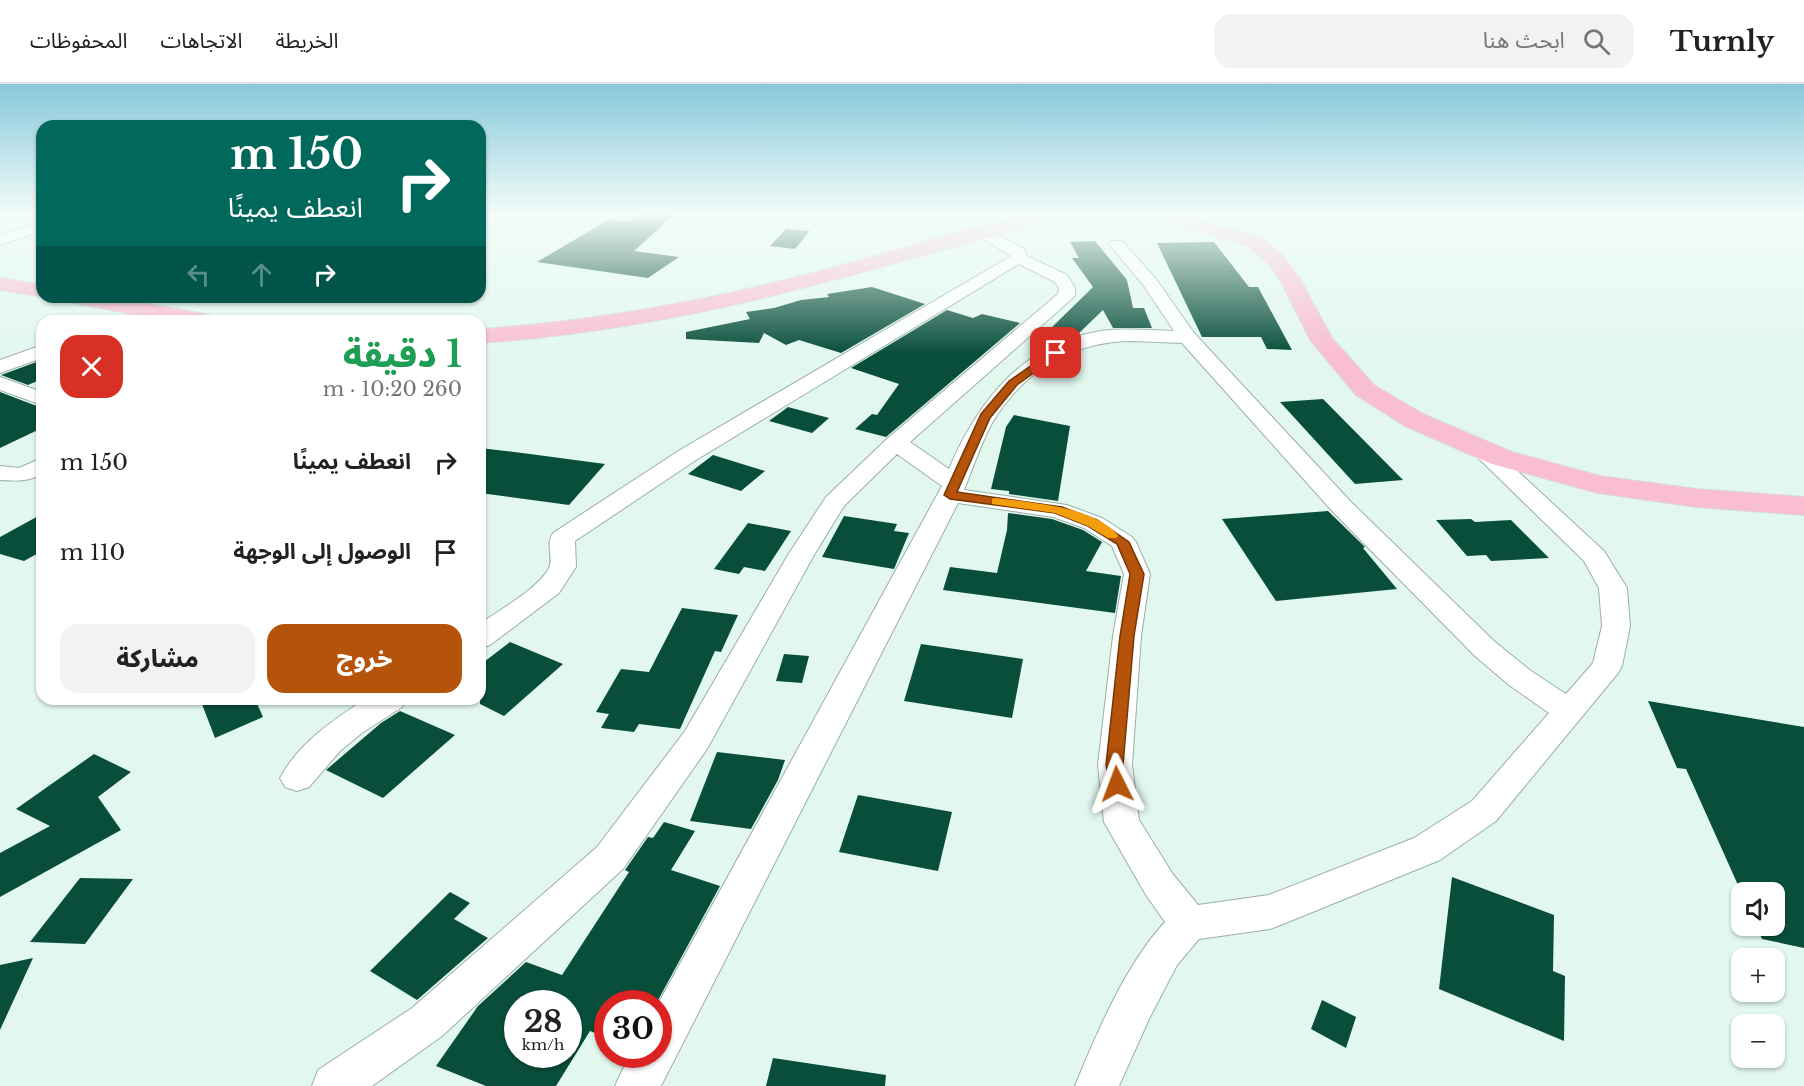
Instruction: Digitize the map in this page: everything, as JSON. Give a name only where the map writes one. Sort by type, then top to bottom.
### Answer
[{"type":"main road","points":[[486,336],[532,333],[634,320],[796,284],[881,260]]},
{"type":"main road","points":[[1276,260],[1290,279],[1322,341],[1365,390],[1414,420],[1502,458],[1598,484],[1696,498],[1804,507]]},
{"type":"main road","points":[[0,284],[36,290]]},
{"type":"main road","points":[[106,303],[172,315]]},
{"type":"street","points":[[486,634],[549,587],[562,567],[562,538],[688,455],[1016,260]]},
{"type":"street","points":[[334,1086],[427,1022],[610,858],[696,740],[801,555],[835,502],[896,443],[1066,297],[1067,288],[1061,279],[1023,260]]},
{"type":"street","points":[[1130,260],[1150,283],[1187,337],[1342,507],[1485,649],[1520,678],[1569,711]]},
{"type":"street","points":[[672,1019],[952,490],[985,417],[1013,383],[1042,361],[1070,345],[1099,337],[1187,337]]},
{"type":"street","points":[[0,367],[36,353]]},
{"type":"street","points":[[0,383],[36,397]]},
{"type":"street","points":[[896,443],[952,490],[1058,510],[1093,523],[1123,542],[1137,574],[1127,636],[1114,765],[1122,822],[1159,884],[1189,923]]},
{"type":"street","points":[[1097,1086],[1134,1005],[1163,951],[1189,923],[1270,912],[1427,849],[1484,811],[1606,666],[1616,626],[1613,588],[1595,557],[1478,447]]},
{"type":"street","points":[[0,473],[22,475],[36,468]]},
{"type":"street","points":[[297,778],[320,748],[351,722],[381,705]]},
{"type":"street","points":[[637,1086],[647,1068]]},
{"type":"building","points":[[541,260],[675,260],[648,278],[537,262]]},
{"type":"building","points":[[1073,260],[1110,260],[1127,280],[1133,308],[1144,308],[1152,328],[1113,328],[1103,310],[1078,334],[1070,337],[1047,332],[1093,287]]},
{"type":"building","points":[[1165,260],[1228,260],[1249,287],[1258,287],[1292,350],[1267,349],[1261,337],[1202,337]]},
{"type":"building","points":[[872,287],[925,304],[841,353],[799,340],[786,345],[764,333],[759,343],[686,339],[686,332],[750,319],[746,312],[774,308],[801,300],[829,297],[827,294]]},
{"type":"building","points":[[947,310],[973,318],[982,314],[1020,323],[886,437],[855,429],[872,414],[877,415],[899,384],[851,368]]},
{"type":"building","points":[[36,362],[36,382],[28,385],[1,375]]},
{"type":"building","points":[[0,392],[36,406],[36,431],[0,448]]},
{"type":"building","points":[[1323,399],[1403,480],[1355,484],[1280,402]]},
{"type":"building","points":[[788,407],[829,418],[812,433],[769,421]]},
{"type":"building","points":[[1014,415],[1070,426],[1058,501],[991,489],[1006,427]]},
{"type":"building","points":[[486,449],[605,464],[569,505],[486,494]]},
{"type":"building","points":[[713,455],[765,471],[741,491],[688,474]]},
{"type":"building","points":[[1328,511],[1365,547],[1363,548],[1397,589],[1276,601],[1222,519]]},
{"type":"building","points":[[1008,513],[1052,519],[1083,530],[1102,542],[1086,571],[1121,576],[1115,613],[943,590],[950,567],[997,573],[1007,530]]},
{"type":"building","points":[[844,516],[897,524],[894,531],[909,533],[894,569],[822,557]]},
{"type":"building","points":[[36,517],[36,554],[24,561],[0,554],[0,537]]},
{"type":"building","points":[[1471,519],[1475,522],[1511,520],[1549,558],[1491,561],[1486,555],[1467,556],[1436,520]]},
{"type":"building","points":[[748,523],[791,531],[765,571],[744,567],[739,574],[714,569]]},
{"type":"building","points":[[682,608],[738,615],[721,652],[715,651],[680,729],[639,724],[634,732],[601,728],[609,714],[596,712],[621,669],[649,672]]},
{"type":"building","points":[[510,642],[563,664],[504,716],[482,705],[486,705],[486,660]]},
{"type":"building","points":[[921,644],[1023,659],[1012,718],[904,701]]},
{"type":"building","points":[[784,654],[809,656],[802,683],[776,681]]},
{"type":"building","points":[[1648,701],[1804,727],[1804,948],[1762,939],[1761,936],[1785,936],[1785,882],[1737,882],[1686,769],[1677,768]]},
{"type":"building","points":[[202,705],[258,705],[263,717],[215,738]]},
{"type":"building","points":[[400,711],[455,735],[383,798],[326,770],[381,723]]},
{"type":"building","points":[[717,752],[785,760],[778,780],[751,829],[690,821]]},
{"type":"building","points":[[94,754],[131,772],[98,797],[121,830],[0,897],[0,853],[50,826],[16,809]]},
{"type":"building","points":[[858,795],[952,812],[938,871],[839,852]]},
{"type":"building","points":[[664,822],[695,831],[671,870],[720,886],[664,990],[594,990],[594,1033],[590,1031],[582,1044],[582,990],[504,990],[504,1068],[567,1068],[556,1086],[486,1086],[436,1066],[478,1006],[526,962],[562,975],[629,872],[625,870],[648,837],[653,838]]},
{"type":"building","points":[[1452,877],[1554,915],[1553,971],[1565,976],[1564,1041],[1439,989]]},
{"type":"building","points":[[80,878],[133,879],[85,944],[30,942]]},
{"type":"building","points":[[450,892],[470,903],[454,919],[488,938],[417,1000],[370,971]]},
{"type":"building","points":[[33,958],[0,1030],[0,965]]},
{"type":"building","points":[[1322,1000],[1356,1017],[1346,1048],[1311,1029]]},
{"type":"building","points":[[773,1058],[886,1075],[885,1086],[766,1086]]},
{"type":"slow traffic","points":[[996,501],[1058,510],[1093,523],[1112,535]]},
{"type":"route","points":[[1056,353],[1013,383],[985,417],[950,495],[1058,510],[1093,523],[1123,542],[1137,574],[1127,636],[1114,765],[1117,784]]}]
